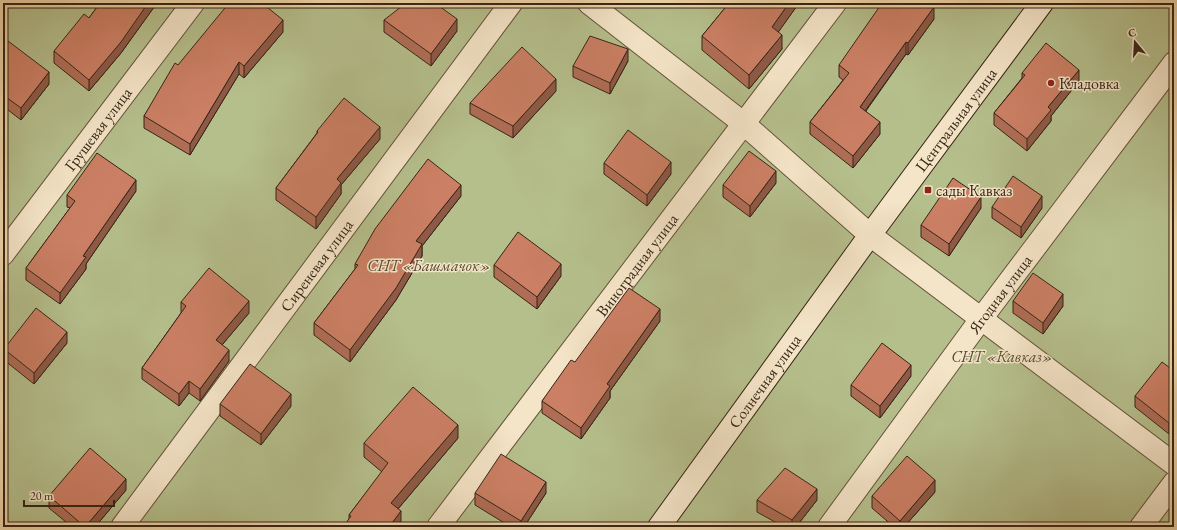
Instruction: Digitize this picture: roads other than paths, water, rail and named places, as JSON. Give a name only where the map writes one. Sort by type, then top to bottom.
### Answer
[{"type":"street","name":"Грушевая улица","points":[[3,254],[193,3]]},
{"type":"street","name":"Сиреневая улица","points":[[122,527],[511,3]]},
{"type":"street","points":[[589,3],[743,123],[870,235],[1174,464]]},
{"type":"street","name":"Виноградная улица","points":[[438,527],[835,3]]},
{"type":"street","name":"Центральная улица","points":[[870,235],[1042,3]]},
{"type":"street","name":"Ягодная улица","points":[[829,527],[981,320],[1174,63]]},
{"type":"street","name":"Солнечная улица","points":[[659,527],[870,235]]},
{"type":"street","points":[[1141,527],[1174,483]]},
{"type":"place","name":"Кладовка","points":[[1051,83]]},
{"type":"place","name":"сады Кавказ","points":[[928,190]]},
{"type":"park label","name":"СНТ «Башмачок»","points":[[429,265]]},
{"type":"park label","name":"СНТ «Кавказ»","points":[[1002,356]]}]
